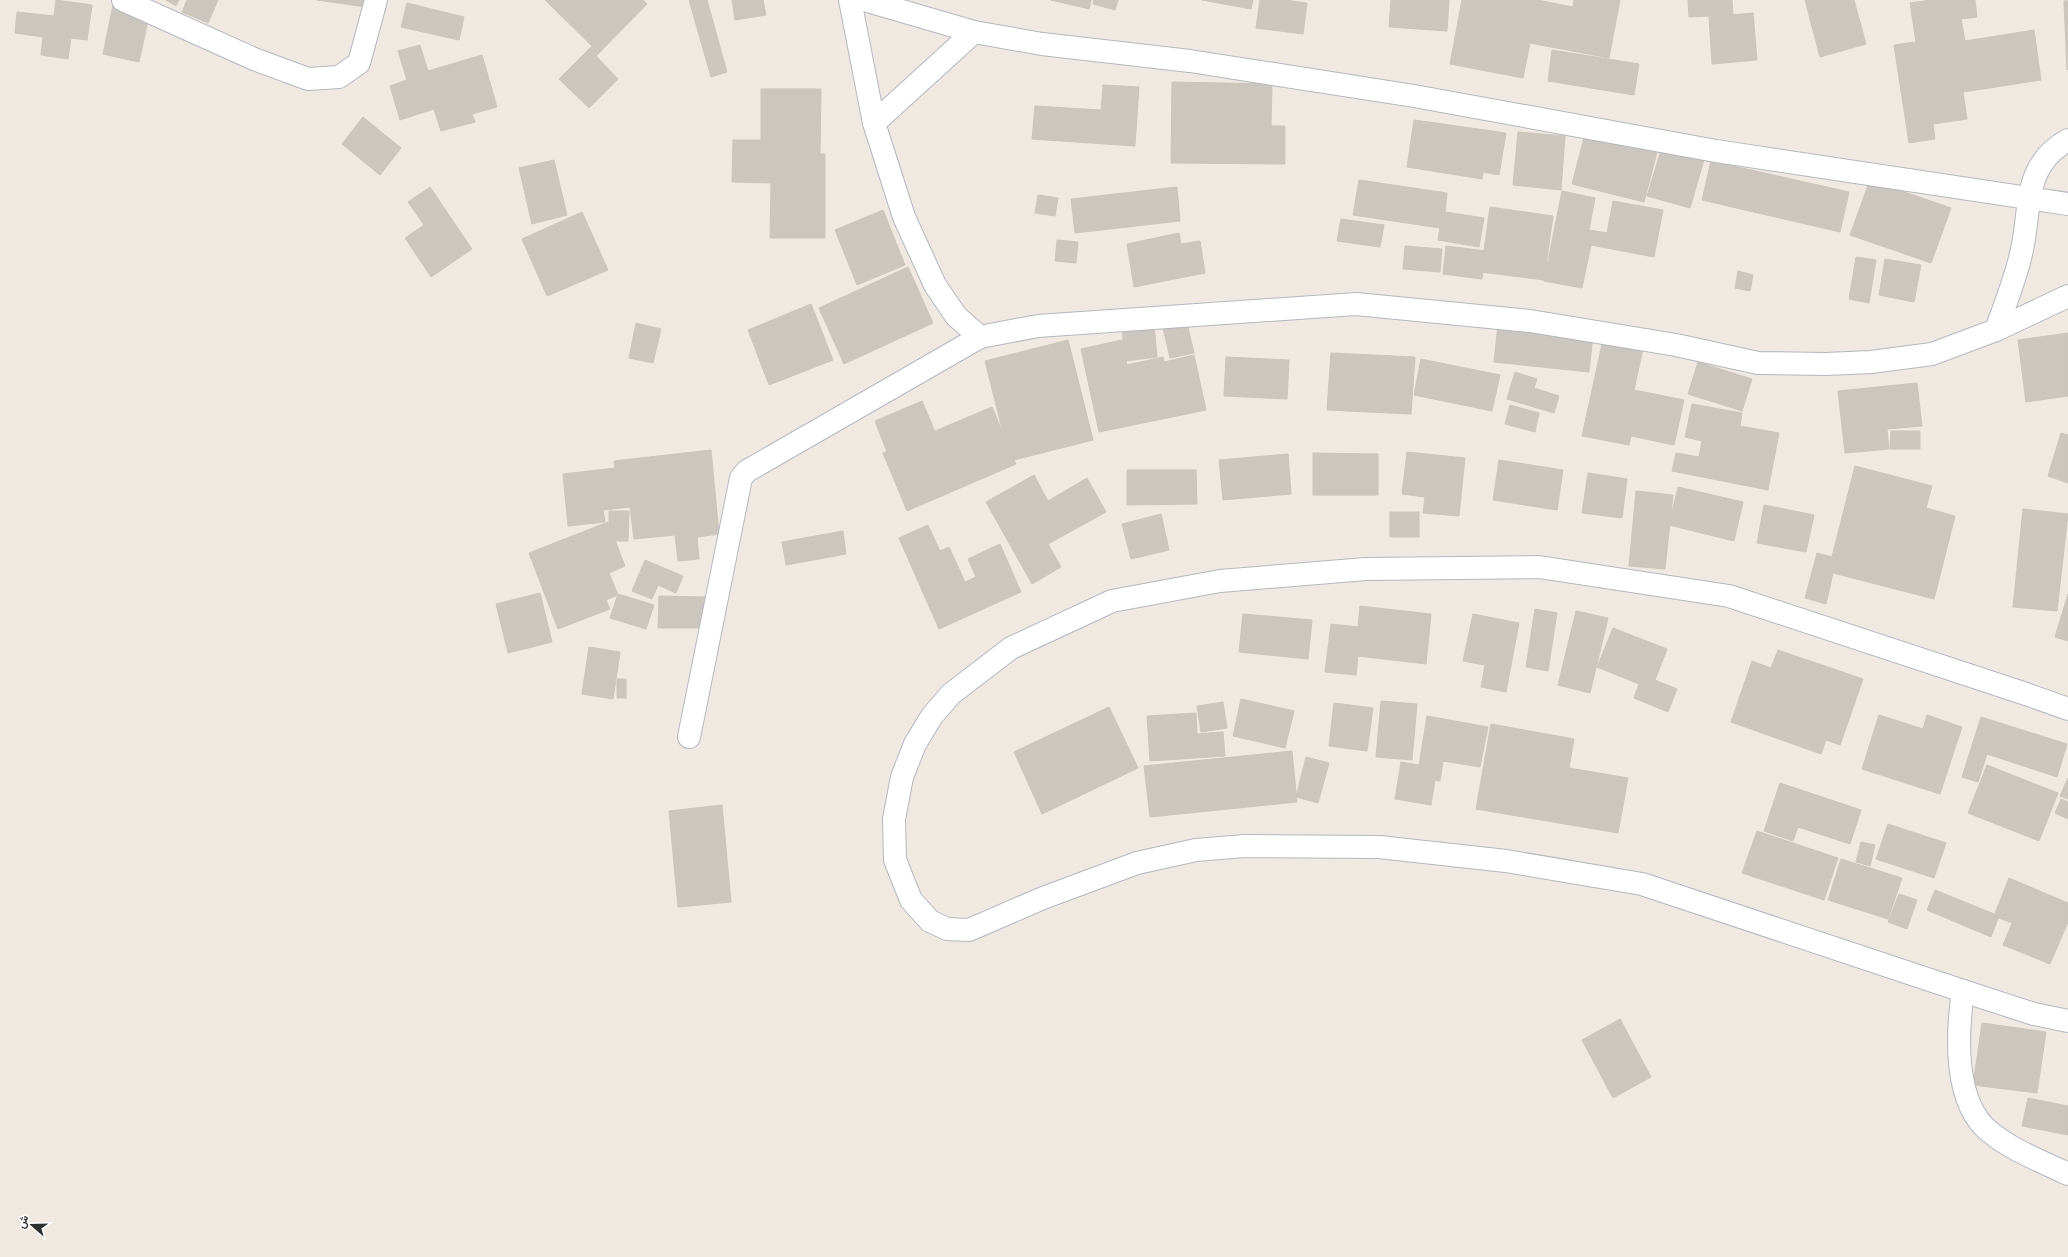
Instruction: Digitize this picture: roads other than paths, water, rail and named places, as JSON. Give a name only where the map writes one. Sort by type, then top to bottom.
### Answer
[{"type":"street","points":[[124,0],[254,59],[308,79],[339,78],[358,63],[376,0]]},
{"type":"street","points":[[850,0],[874,123],[904,217],[935,285],[956,316],[980,337]]},
{"type":"street","points":[[864,0],[974,32],[1042,44],[1190,61],[1414,96],[1716,151],[2068,204]]},
{"type":"street","points":[[874,123],[974,32]]},
{"type":"street","points":[[1996,330],[2014,282],[2022,252],[2029,197],[2041,163],[2048,155],[2068,140]]},
{"type":"street","points":[[689,737],[741,478],[747,471],[980,337],[1038,326],[1356,304],[1530,321],[1676,345],[1758,363],[1826,364],[1871,362],[1932,354],[1996,330],[2068,296]]},
{"type":"street","points":[[2068,709],[1729,596],[1538,567],[1366,569],[1220,581],[1112,601],[1011,648],[951,694],[932,716],[916,744],[902,777],[894,819],[895,860],[911,900],[930,921],[947,929],[969,930],[1043,898],[1137,863],[1196,850],[1245,846],[1380,847],[1506,861],[1642,884],[2034,1014],[2068,1021]]},
{"type":"street","points":[[1963,991],[1959,1018],[1959,1053],[1967,1097],[1976,1117],[1989,1132],[2013,1149],[2068,1174]]}]
